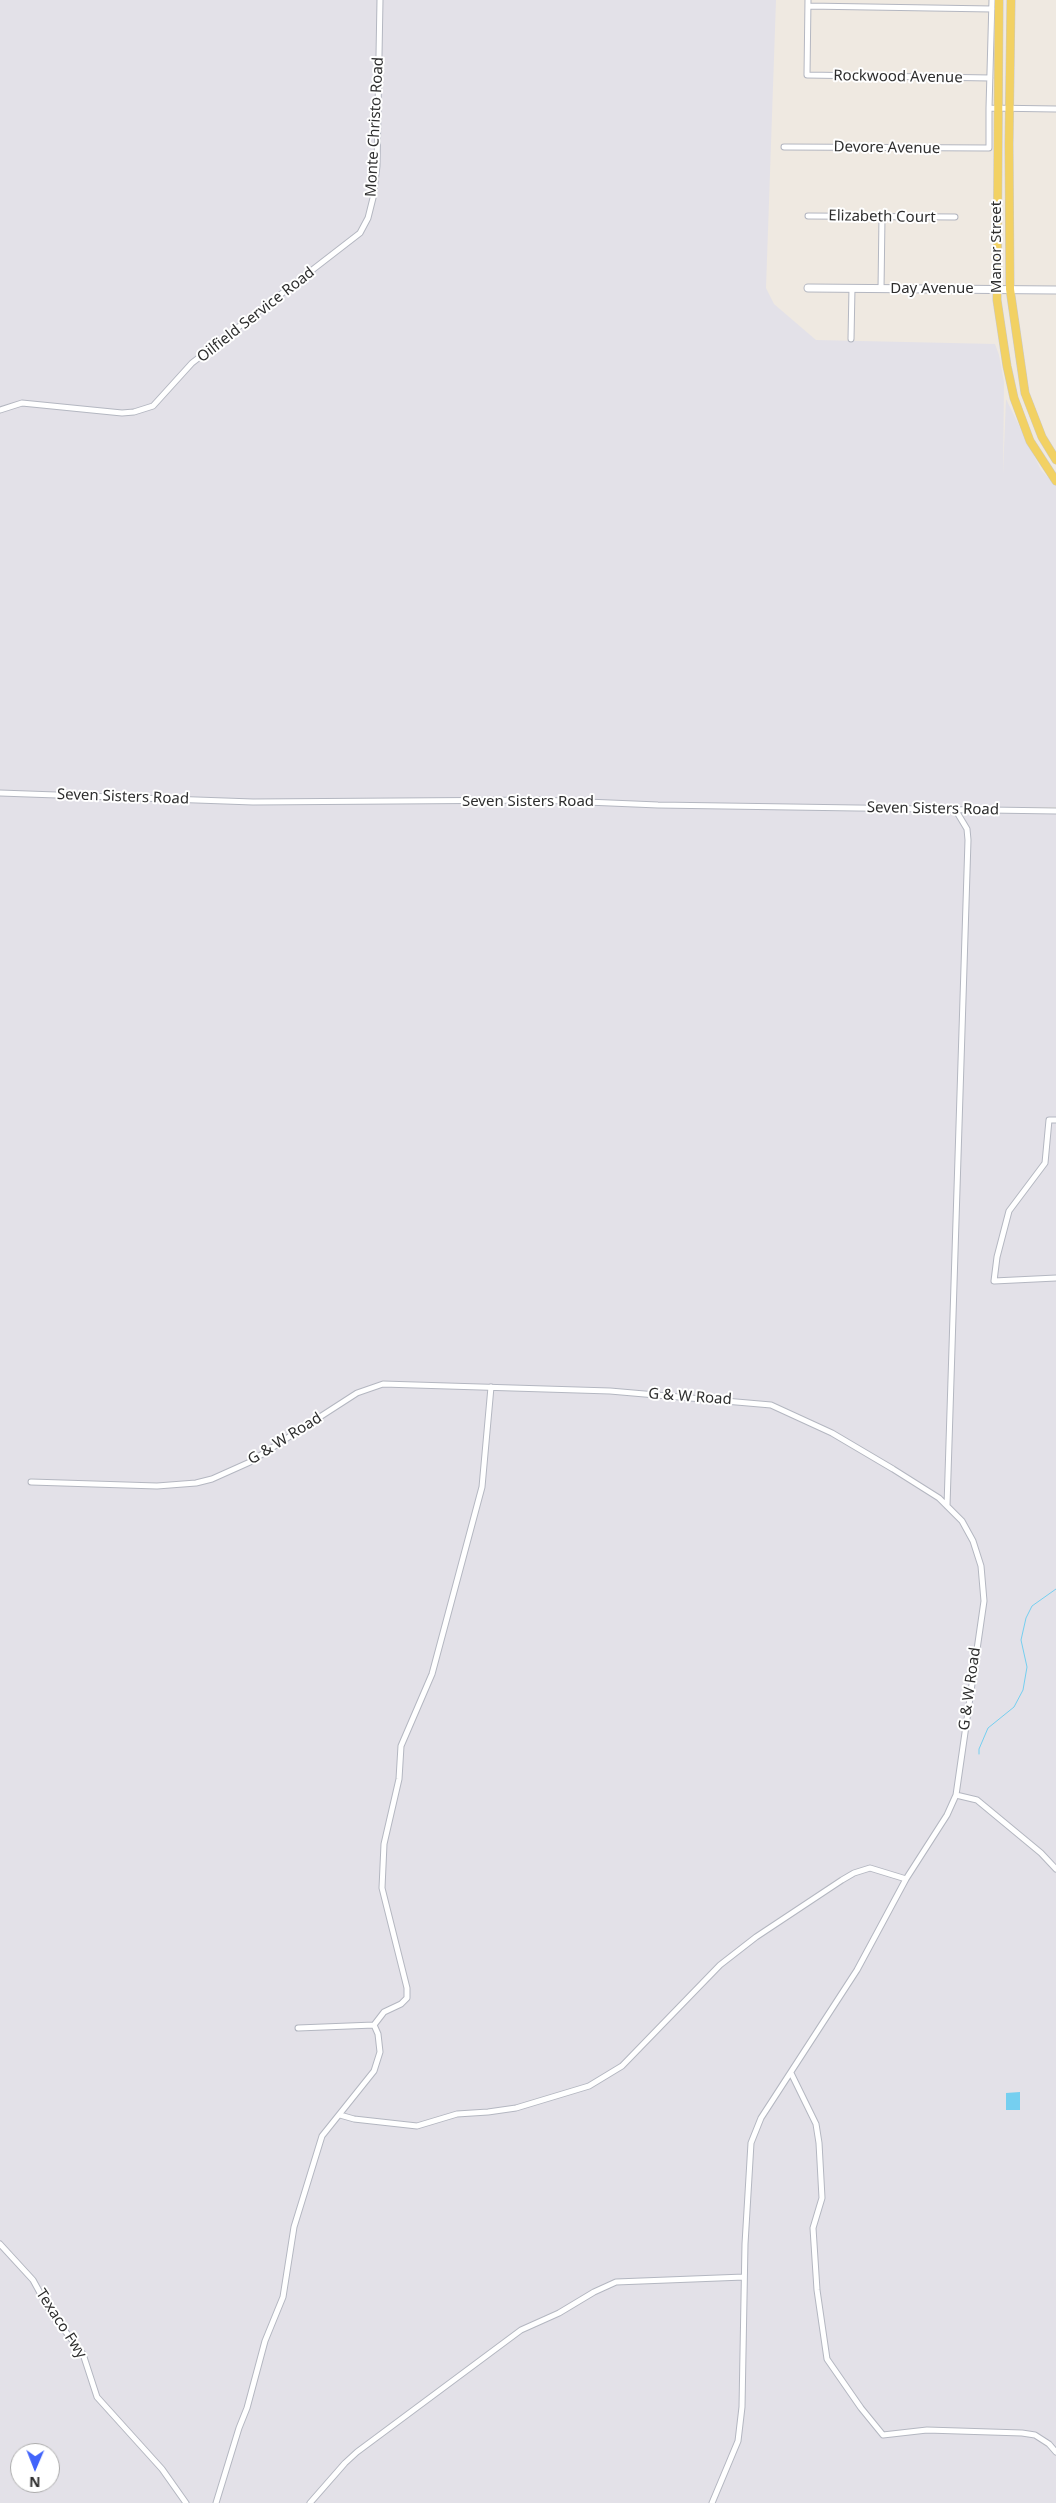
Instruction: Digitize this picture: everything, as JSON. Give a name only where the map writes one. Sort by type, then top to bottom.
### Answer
[{"type":"main road","name":"Manor Street","points":[[999,0],[993,108],[997,289],[1007,366],[1014,398],[1030,441],[1056,481]]},
{"type":"main road","name":"Manor Street","points":[[1011,0],[1010,289],[1022,380],[1042,437],[1056,460]]},
{"type":"street","name":"Monte Christo Road","points":[[346,245],[360,233],[368,218],[374,198],[377,166],[380,0]]},
{"type":"street","points":[[992,0],[990,78],[993,108],[1056,109]]},
{"type":"street","points":[[808,3],[992,9]]},
{"type":"street","name":"Rockwood Avenue","points":[[808,3],[807,75],[990,78]]},
{"type":"street","name":"Devore Avenue","points":[[784,147],[989,148],[993,108]]},
{"type":"street","name":"Elizabeth Court","points":[[808,216],[955,217]]},
{"type":"street","points":[[881,288],[882,217]]},
{"type":"street","name":"Oilfield Service Road","points":[[0,410],[22,403],[122,413],[139,411],[153,406],[192,363],[346,245]]},
{"type":"street","name":"Day Avenue","points":[[808,288],[1056,290]]},
{"type":"street","points":[[851,339],[852,288]]},
{"type":"street","name":"Seven Sisters Road","points":[[0,793],[253,802],[539,800],[668,805],[1056,811]]},
{"type":"street","points":[[947,1506],[968,840],[967,829],[955,809]]},
{"type":"street","points":[[1056,1120],[1048,1120],[1045,1163],[1009,1211],[997,1257],[994,1281],[1056,1278]]},
{"type":"street","name":"G & W Road","points":[[32,1482],[157,1486],[196,1483],[227,1474],[250,1462],[357,1394],[383,1384],[610,1391],[771,1404],[832,1433],[939,1498],[962,1521],[973,1541],[981,1566],[984,1601],[956,1796],[947,1815],[906,1879],[857,1970],[760,2118],[751,2143],[744,2277],[742,2407],[738,2441],[712,2503]]},
{"type":"street","points":[[298,2028],[374,2024],[384,2012],[401,2004],[407,1998],[407,1988],[382,1888],[384,1844],[399,1779],[401,1746],[432,1674],[480,1495],[490,1422],[492,1387]]},
{"type":"street","points":[[956,1796],[977,1800],[1041,1853],[1056,1869]]},
{"type":"street","points":[[340,2115],[346,2118],[416,2126],[457,2114],[516,2108],[589,2086],[622,2066],[720,1965],[756,1937],[842,1880],[854,1873],[870,1868],[906,1879]]},
{"type":"street","points":[[216,2503],[247,2408],[266,2341],[283,2297],[299,2207],[314,2167],[322,2136],[368,2080],[379,2061],[378,2034],[374,2024]]},
{"type":"street","points":[[791,2073],[816,2124],[819,2143],[822,2198],[812,2228],[817,2290],[827,2359],[861,2408],[883,2435],[927,2430],[1022,2433],[1035,2435],[1049,2444],[1056,2452]]},
{"type":"street","name":"Texaco Fwy","points":[[0,2244],[33,2280],[51,2313],[82,2354],[98,2397],[162,2469],[186,2503]]},
{"type":"street","points":[[310,2503],[357,2452],[521,2330],[559,2313],[594,2292],[616,2282],[744,2277]]},
{"type":"shaded area","points":[[0,0],[776,0],[766,288],[774,304],[816,340],[995,344],[1004,382],[1003,474],[1006,399],[1041,470],[1056,486],[1056,807],[1001,807],[1000,812],[1056,814],[1056,2503],[0,2503]]},
{"type":"water","points":[[1020,2092],[1020,2110],[1006,2110],[1006,2093]]},
{"type":"waterway","points":[[979,1754],[979,1749],[988,1728],[1014,1707],[1023,1690],[1027,1667],[1021,1640],[1026,1618],[1032,1606],[1056,1589]]}]
